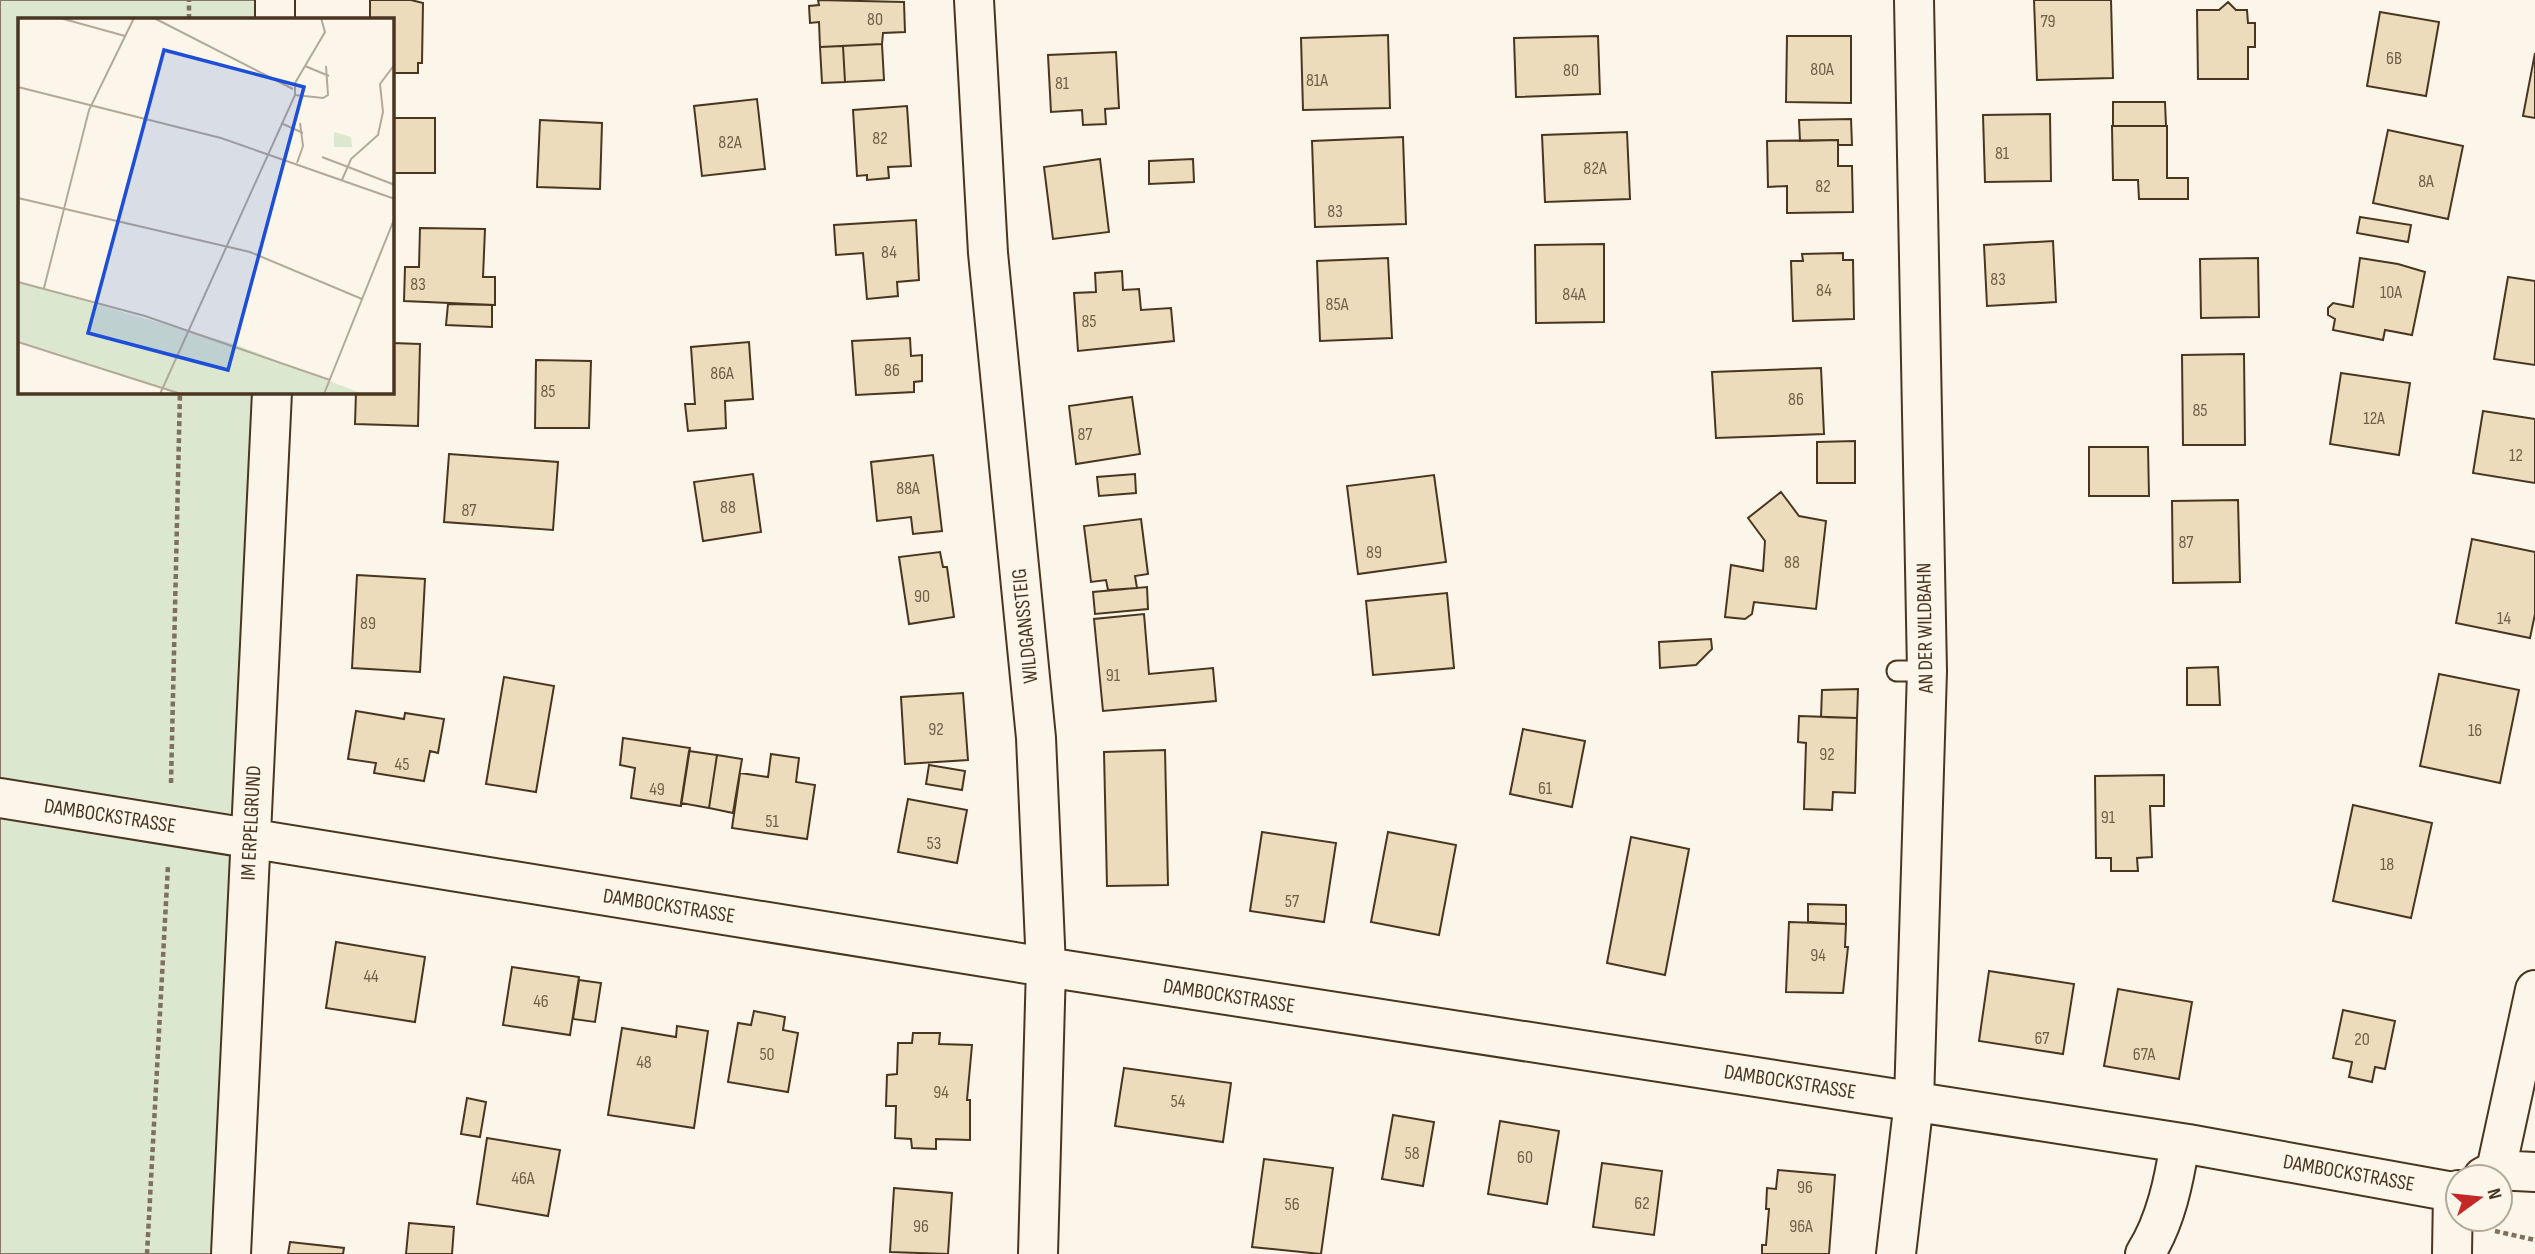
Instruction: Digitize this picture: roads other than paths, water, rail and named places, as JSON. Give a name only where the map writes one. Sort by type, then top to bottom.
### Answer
[{"type":"street","points":[[275,0],[275,18]]},
{"type":"street","name":"WILDGANSSTEIG","points":[[974,0],[988,253],[1036,738],[1046,967],[1038,1254]]},
{"type":"street","name":"AN DER WILDBAHN","points":[[1896,1254],[1914,1101],[1914,0]]},
{"type":"street","name":"IM ERPELGRUND","points":[[231,1254],[272,394]]},
{"type":"street","name":"DAMBOCKSTRASSE","points":[[0,798],[1046,967],[2180,1143],[2444,1178]]},
{"type":"street","points":[[2479,1163],[2535,990]]},
{"type":"street","points":[[2145,1254],[2156,1237],[2175,1174],[2180,1143]]},
{"type":"street","name":"DAMBOCKSTRASSE","points":[[2514,1175],[2535,1172]]},
{"type":"street","points":[[2452,1254],[2458,1233]]}]
